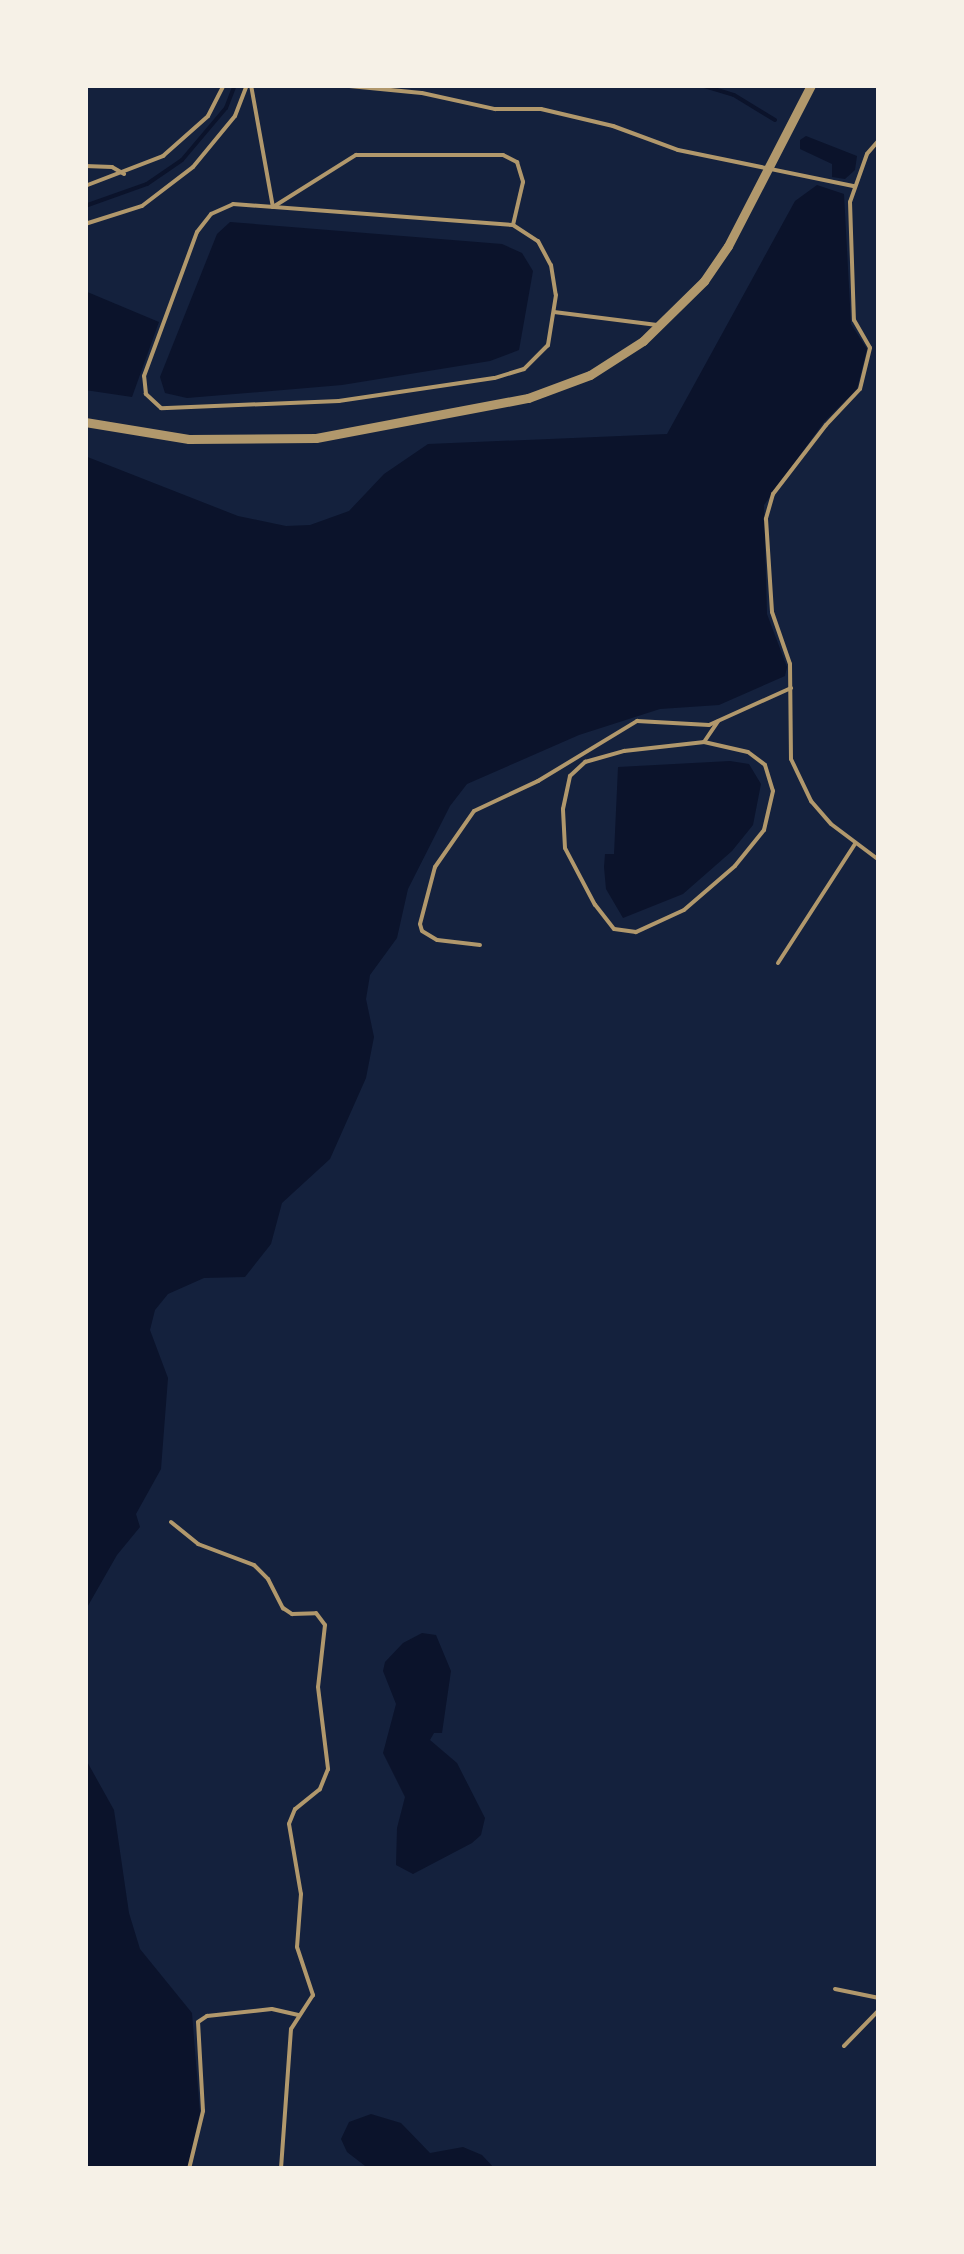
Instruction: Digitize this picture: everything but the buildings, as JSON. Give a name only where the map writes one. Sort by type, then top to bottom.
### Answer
[{"type":"street","points":[[85,422],[226,441],[282,441],[358,432],[486,408],[563,387],[617,360],[661,326],[704,281],[811,85]]},
{"type":"lane","points":[[85,186],[164,156],[208,116],[224,85]]},
{"type":"lane","points":[[249,85],[274,207]]},
{"type":"lane","points":[[85,224],[149,203],[193,168],[234,116],[249,85]]},
{"type":"lane","points":[[339,85],[439,95],[495,108],[557,112],[613,126],[678,150],[854,186]]},
{"type":"lane","points":[[879,140],[867,154],[854,186],[849,228],[854,320],[870,348],[860,389],[826,425],[774,494],[766,518],[772,612],[790,664],[788,737],[799,780],[830,824],[879,860]]},
{"type":"lane","points":[[274,207],[356,155],[503,155],[512,157],[521,171],[522,194],[514,225]]},
{"type":"lane","points":[[85,166],[112,167],[124,174]]},
{"type":"lane","points":[[233,204],[274,207],[514,225],[546,252],[554,280],[554,312],[543,353],[524,370],[494,378],[319,403],[172,409],[151,403],[144,376],[202,223],[233,204]]},
{"type":"lane","points":[[554,312],[661,326]]},
{"type":"lane","points":[[480,945],[436,940],[422,931],[420,924],[435,867],[474,811],[538,781],[637,722],[701,726],[791,688]]},
{"type":"lane","points":[[704,742],[748,752],[765,765],[773,791],[764,830],[734,866],[684,910],[636,932],[614,929],[599,912],[565,848],[564,808],[570,776],[585,762],[624,751],[704,742],[718,722]]},
{"type":"lane","points":[[778,963],[855,844]]},
{"type":"lane","points":[[171,1522],[198,1544],[254,1564],[262,1570],[283,1608],[292,1614],[316,1614],[325,1624],[318,1688],[328,1769],[320,1788],[294,1809],[289,1824],[301,1894],[296,1947],[313,1988],[312,2000],[298,2014],[288,2043],[281,2169]]},
{"type":"lane","points":[[835,1989],[879,1998]]},
{"type":"lane","points":[[189,2169],[202,2116],[198,2022],[207,2016],[272,2009],[298,2014]]},
{"type":"lane","points":[[844,2046],[879,2010]]},
{"type":"water","points":[[806,136],[857,156],[855,170],[845,179],[832,177],[832,164],[800,149],[800,140]]},
{"type":"water","points":[[817,185],[844,194],[851,324],[867,349],[857,389],[824,422],[764,505],[767,614],[787,667],[785,676],[719,705],[660,709],[579,735],[467,784],[450,806],[408,889],[397,938],[370,975],[366,999],[374,1037],[366,1078],[330,1159],[282,1203],[271,1244],[245,1277],[204,1278],[168,1294],[155,1310],[150,1330],[168,1378],[161,1469],[136,1514],[140,1527],[117,1555],[85,1611],[85,456],[238,516],[286,526],[310,525],[349,511],[384,474],[428,444],[667,434],[795,201]]},
{"type":"water","points":[[230,222],[502,244],[522,253],[533,271],[519,350],[490,361],[342,385],[187,398],[165,393],[160,377],[217,234]]},
{"type":"water","points":[[85,291],[159,322],[132,397],[85,390]]},
{"type":"water","points":[[730,761],[749,764],[761,784],[753,825],[732,851],[683,894],[623,918],[606,889],[604,867],[605,854],[614,854],[618,767]]},
{"type":"water","points":[[422,1633],[436,1635],[451,1671],[442,1733],[434,1733],[430,1740],[457,1763],[485,1818],[481,1835],[472,1843],[413,1874],[396,1865],[397,1828],[405,1797],[383,1753],[396,1704],[383,1671],[385,1662],[403,1643]]},
{"type":"water","points":[[85,1758],[114,1810],[129,1913],[140,1949],[192,2013],[200,2113],[187,2169],[85,2169]]},
{"type":"water","points":[[371,2114],[401,2123],[430,2153],[463,2147],[482,2155],[495,2169],[369,2169],[347,2152],[341,2139],[349,2122]]},
{"type":"waterway","points":[[85,206],[147,184],[182,160],[226,108],[235,85]]},
{"type":"waterway","points":[[701,85],[734,95],[775,120]]}]
